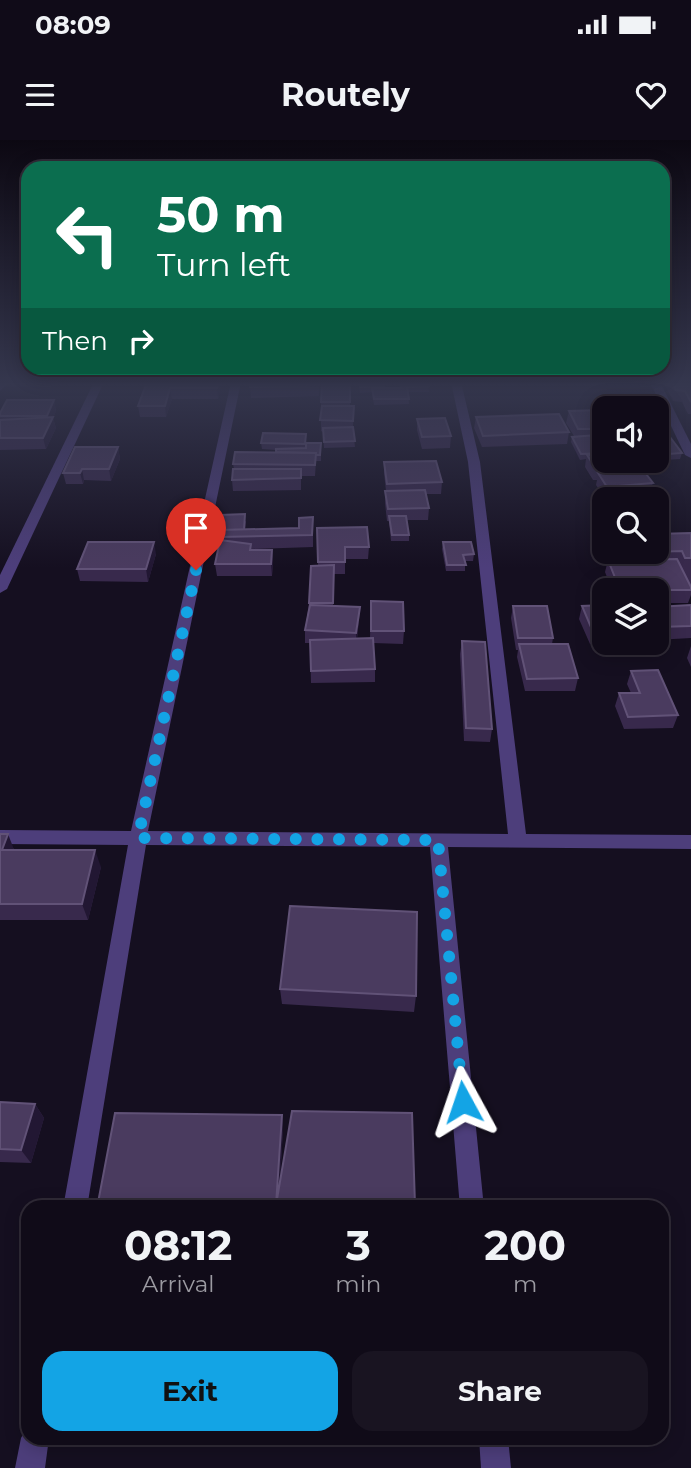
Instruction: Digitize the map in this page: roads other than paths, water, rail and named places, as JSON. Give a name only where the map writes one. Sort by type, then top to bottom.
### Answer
[{"type":"street","points":[[0,589],[69,444]]},
{"type":"street","points":[[76,1200],[138,838],[223,444]]},
{"type":"street","points":[[470,444],[518,841]]},
{"type":"street","points":[[0,837],[691,842]]},
{"type":"street","points":[[438,840],[471,1200]]},
{"type":"street","points":[[30,1468],[34,1445]]},
{"type":"street","points":[[494,1445],[496,1468]]}]
